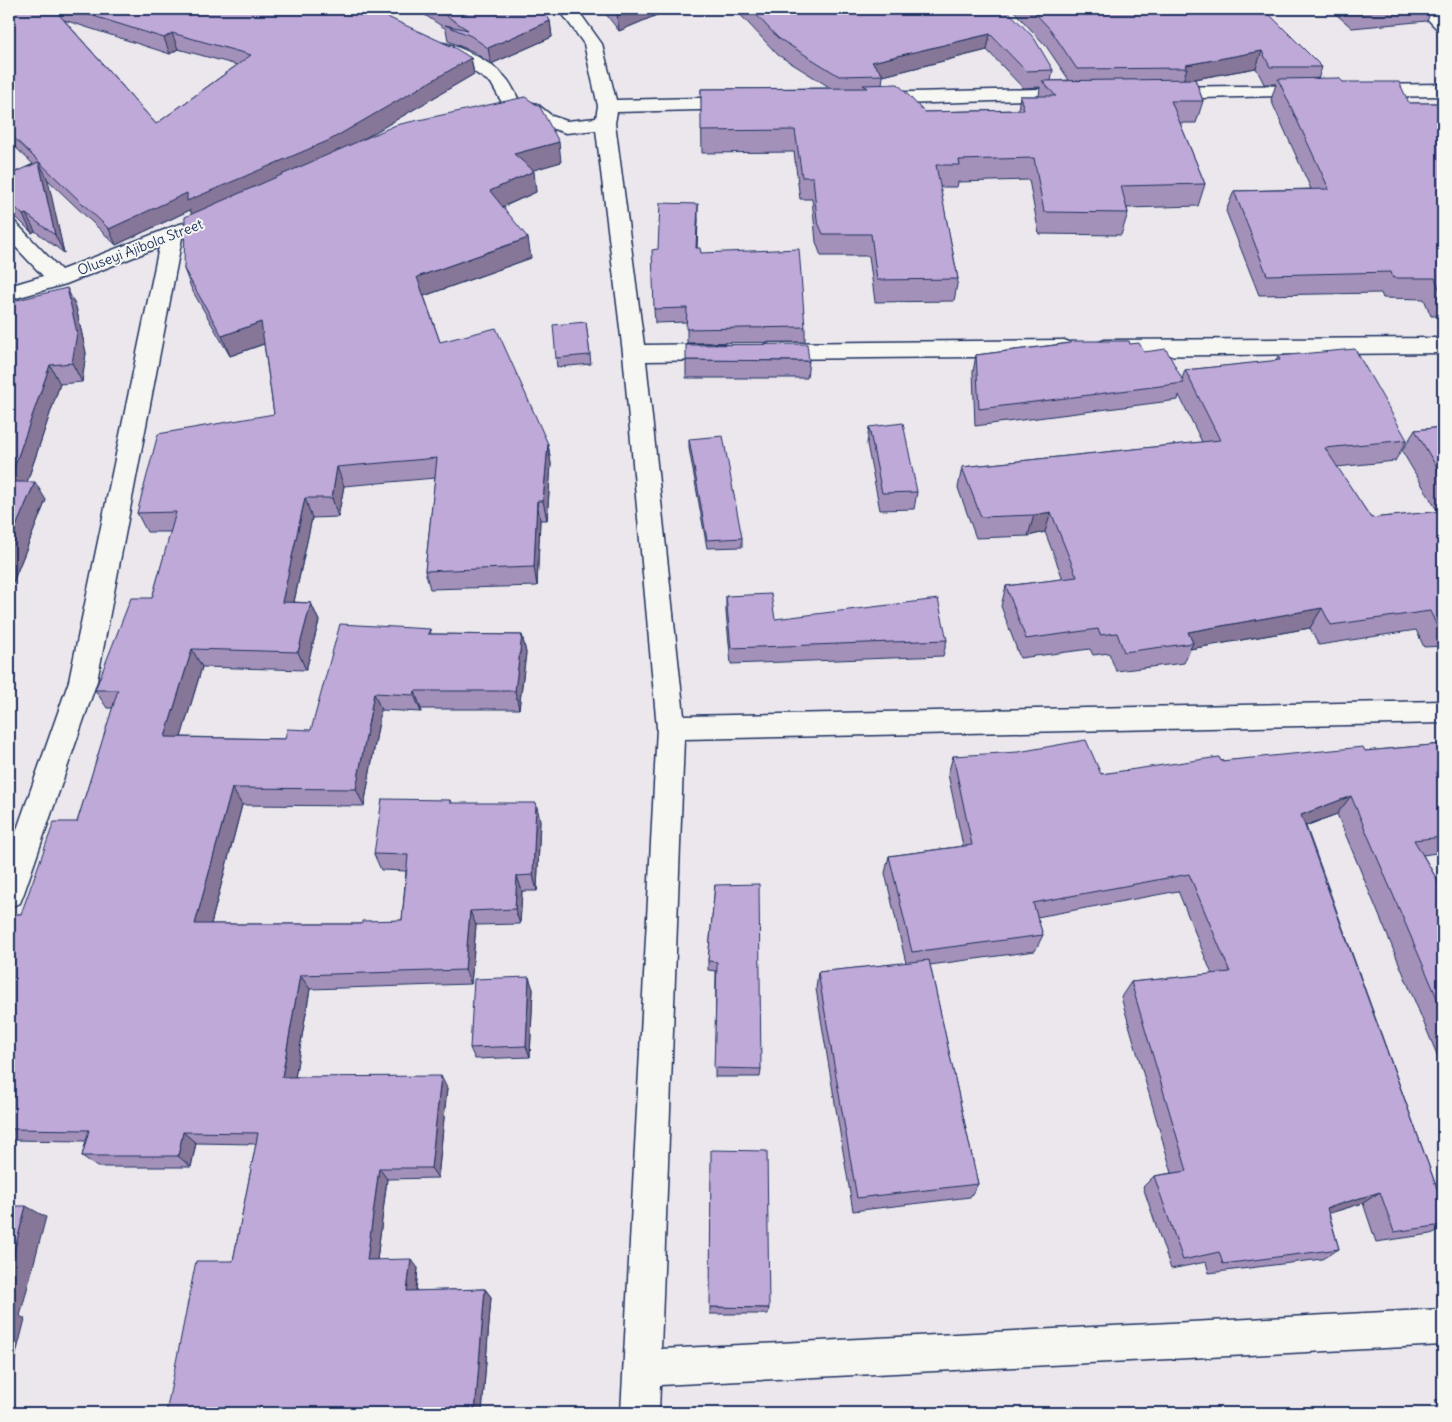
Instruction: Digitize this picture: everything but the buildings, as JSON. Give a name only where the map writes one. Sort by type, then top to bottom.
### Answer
[{"type":"street","points":[[568,9],[593,44],[607,115],[634,353],[671,728],[640,1413]]},
{"type":"street","points":[[1427,9],[1443,25]]},
{"type":"street","points":[[424,40],[466,58],[498,80],[503,106],[530,108],[545,120],[566,127],[607,115],[758,102]]},
{"type":"street","points":[[857,99],[1062,87],[1096,94]]},
{"type":"street","points":[[1146,93],[1443,90]]},
{"type":"street","name":"Oluseyi Ajibola Street","points":[[9,292],[58,279],[199,224]]},
{"type":"street","points":[[9,228],[58,279]]},
{"type":"street","points":[[9,893],[82,681],[172,236]]},
{"type":"street","points":[[634,353],[1443,345]]},
{"type":"street","points":[[671,728],[1443,712]]},
{"type":"street","points":[[641,1368],[1443,1327]]}]
